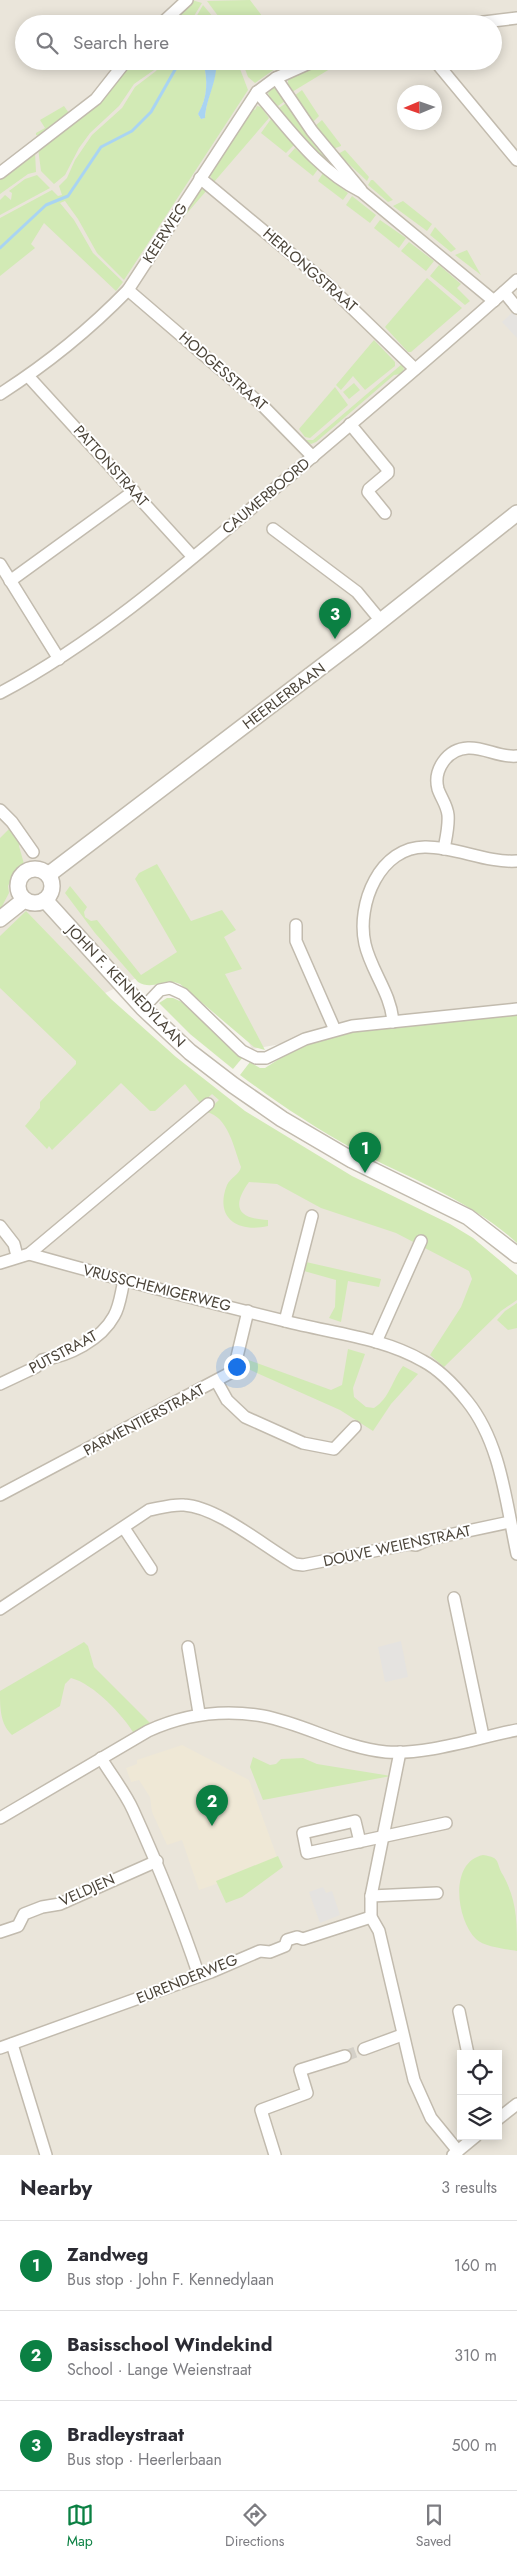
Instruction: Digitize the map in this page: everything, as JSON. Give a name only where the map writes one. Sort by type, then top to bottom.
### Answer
[{"type":"street","points":[[171,15],[187,0]]},
{"type":"street","points":[[502,20],[517,18]]},
{"type":"street","points":[[0,173],[96,99],[119,70]]},
{"type":"street","name":"KEERWEG","points":[[0,394],[28,376],[103,316],[128,290],[257,92],[276,78],[294,70]]},
{"type":"street","points":[[442,70],[517,160]]},
{"type":"street","points":[[276,78],[312,131],[362,192],[494,301]]},
{"type":"street","points":[[257,92],[303,147],[324,168],[344,183],[362,192]]},
{"type":"street","name":"HERLONGSTRAAT","points":[[200,178],[326,282],[415,369]]},
{"type":"street","name":"CAUMERBOORD","points":[[0,693],[58,659],[116,618],[193,557],[313,457],[517,280]]},
{"type":"street","name":"HODGESSTRAAT","points":[[128,290],[262,405],[313,457]]},
{"type":"street","points":[[504,292],[517,308]]},
{"type":"street","name":"PATTONSTRAAT","points":[[28,376],[193,557]]},
{"type":"street","points":[[350,424],[388,470],[388,473],[369,488],[368,492],[385,514]]},
{"type":"street","points":[[10,581],[134,491]]},
{"type":"street","name":"HEERLERBAAN","points":[[48,875],[381,622],[517,513]]},
{"type":"street","points":[[273,528],[357,592],[381,622]]},
{"type":"street","points":[[0,564],[58,659]]},
{"type":"street","points":[[444,849],[448,814],[437,783],[444,760],[453,753],[470,748],[504,756],[517,756]]},
{"type":"street","points":[[0,810],[12,822],[33,852]]},
{"type":"street","points":[[394,1022],[390,1001],[367,952],[364,938],[363,922],[372,884],[382,868],[401,852],[418,847],[444,849],[492,860],[517,861]]},
{"type":"street","points":[[39,870],[48,875],[52,888],[45,900],[34,904],[24,900],[18,887],[24,873],[39,870]]},
{"type":"street","points":[[0,919],[24,900]]},
{"type":"street","name":"JOHN F. KENNEDYLAAN","points":[[45,900],[143,1008],[190,1052],[282,1119],[352,1160],[468,1218],[517,1255]]},
{"type":"street","points":[[296,926],[296,941],[334,1030]]},
{"type":"street","points":[[143,1008],[160,990],[174,990],[183,994],[242,1051],[256,1058],[266,1058],[305,1039],[334,1030],[517,1010]]},
{"type":"street","points":[[0,1263],[23,1255],[208,1104]]},
{"type":"street","points":[[285,1321],[312,1216]]},
{"type":"street","points":[[0,1226],[23,1255]]},
{"type":"street","points":[[376,1342],[421,1241]]},
{"type":"street","name":"VRUSSCHEMIGERWEG","points":[[23,1255],[376,1342],[422,1360],[442,1374],[468,1401],[487,1433],[495,1456],[517,1554]]},
{"type":"street","name":"PUTSTRAAT","points":[[0,1384],[36,1367],[42,1360],[53,1358],[83,1346],[100,1334],[115,1315],[124,1281]]},
{"type":"street","name":"PARMENTIERSTRAAT","points":[[0,1495],[217,1382],[230,1373],[235,1365],[248,1311]]},
{"type":"street","points":[[217,1382],[227,1400],[245,1417],[303,1443],[334,1449],[355,1427]]},
{"type":"street","name":"DOUVE WEIENSTRAAT","points":[[0,1609],[149,1510],[186,1505],[201,1509],[232,1524],[295,1564],[303,1565],[409,1544],[416,1545],[430,1539],[510,1522]]},
{"type":"street","points":[[124,1528],[151,1569]]},
{"type":"street","points":[[454,1598],[483,1736]]},
{"type":"street","points":[[188,1647],[199,1713]]},
{"type":"street","points":[[0,1818],[101,1758],[167,1722],[199,1713],[263,1716],[359,1748],[400,1752],[420,1750],[517,1730]]},
{"type":"street","points":[[400,1752],[371,1896],[371,1917],[379,1931],[414,2080],[431,2118],[455,2153],[471,2140]]},
{"type":"street","points":[[101,1758],[133,1809],[137,1823],[157,1861],[182,1922],[200,1976]]},
{"type":"street","points":[[360,1842],[355,1821],[303,1833],[307,1853],[360,1842],[446,1823]]},
{"type":"street","name":"VELDJEN","points":[[0,1932],[15,1928],[24,1914],[42,1907],[60,1904],[157,1861]]},
{"type":"street","points":[[371,1896],[437,1893]]},
{"type":"street","name":"EURENDERWEG","points":[[0,2048],[200,1976],[254,1953],[270,1952],[285,1946],[287,1940],[297,1937],[303,1939],[371,1917]]},
{"type":"street","points":[[459,2010],[467,2050]]},
{"type":"street","points":[[364,2049],[402,2035]]},
{"type":"street","points":[[12,2044],[46,2155]]},
{"type":"street","points":[[275,2155],[261,2110],[307,2093],[300,2070],[345,2056]]},
{"type":"street","points":[[502,2112],[517,2104]]},
{"type":"shaded area","points":[[0,0],[517,0],[517,1161],[321,1037],[252,1049],[211,965],[159,967],[101,995],[137,1041],[343,1177],[517,1282],[517,2155],[0,2155]]},
{"type":"shaded area","points":[[513,312],[517,317],[517,338],[502,322]]},
{"type":"shaded area","points":[[401,1641],[408,1677],[385,1682],[378,1647]]},
{"type":"shaded area","points":[[182,1745],[249,1780],[277,1857],[228,1880],[199,1890],[182,1840],[167,1845],[152,1812],[150,1797],[139,1780],[131,1782],[126,1768],[137,1764],[137,1760]]},
{"type":"shaded area","points":[[323,1887],[326,1893],[332,1891],[340,1915],[320,1923],[309,1892]]},
{"type":"green space","points":[[192,0],[202,3],[195,15],[176,15]]},
{"type":"green space","points":[[250,0],[261,15],[217,15],[207,1]]},
{"type":"green space","points":[[203,5],[211,15],[197,15]]},
{"type":"green space","points":[[120,70],[154,70],[134,84],[119,106],[90,133],[79,148],[65,175],[54,184],[41,171],[38,148]]},
{"type":"green space","points":[[205,70],[205,95],[198,114],[201,119],[205,118],[216,70],[240,70],[248,90],[124,280],[97,253],[78,219],[65,201],[60,203],[74,220],[93,253],[123,282],[116,291],[44,223],[31,244],[35,248],[0,276],[0,218],[52,190],[58,196],[62,195],[59,186],[67,178],[75,160],[92,135],[122,108],[135,87],[156,71]]},
{"type":"green space","points":[[245,70],[273,70],[255,83],[248,77]]},
{"type":"green space","points":[[309,70],[328,70],[292,92],[288,85],[288,79]]},
{"type":"green space","points":[[277,87],[285,101],[278,106],[272,102],[268,93],[271,88]]},
{"type":"green space","points":[[302,90],[319,116],[313,122],[294,96]]},
{"type":"green space","points":[[286,103],[318,149],[326,158],[341,169],[346,182],[305,141],[279,108]]},
{"type":"green space","points":[[64,106],[71,116],[39,136],[36,135],[36,133],[45,128],[40,120]]},
{"type":"green space","points":[[257,106],[261,107],[269,118],[214,182],[209,174],[252,108],[255,110]]},
{"type":"green space","points":[[271,119],[294,145],[286,153],[261,133]]},
{"type":"green space","points":[[322,120],[341,146],[333,149],[315,126]]},
{"type":"green space","points":[[295,148],[318,169],[313,176],[288,156]]},
{"type":"green space","points":[[345,150],[369,177],[367,181],[338,154]]},
{"type":"green space","points":[[35,152],[36,172],[28,174],[0,194],[0,179]]},
{"type":"green space","points":[[323,173],[348,193],[343,200],[318,181]]},
{"type":"green space","points":[[37,175],[50,188],[0,215],[0,200],[5,195],[11,200],[12,193],[9,191],[25,179]]},
{"type":"green space","points":[[371,180],[393,200],[388,202],[368,185]]},
{"type":"green space","points":[[202,188],[207,190],[182,219],[180,218],[198,190]]},
{"type":"green space","points":[[352,196],[376,215],[370,223],[346,205]]},
{"type":"green space","points":[[403,201],[432,224],[427,231],[393,206]]},
{"type":"green space","points":[[380,220],[406,238],[399,248],[374,228]]},
{"type":"green space","points":[[435,227],[456,249],[451,252],[430,235]]},
{"type":"green space","points":[[409,242],[434,261],[426,271],[401,251]]},
{"type":"green space","points":[[467,250],[481,275],[455,255]]},
{"type":"green space","points":[[439,265],[461,284],[457,288],[470,301],[465,305],[430,276]]},
{"type":"green space","points":[[427,278],[462,308],[411,352],[408,352],[385,327]]},
{"type":"green space","points":[[374,340],[395,362],[395,366],[365,390],[353,376],[341,390],[336,385]]},
{"type":"green space","points":[[402,364],[404,369],[401,374],[394,375],[316,442],[311,444],[304,440],[313,440]]},
{"type":"green space","points":[[354,383],[360,390],[349,399],[343,392]]},
{"type":"green space","points":[[335,387],[348,405],[310,438],[305,437],[299,429]]},
{"type":"green space","points":[[11,827],[21,841],[19,846],[24,864],[12,878],[8,886],[9,893],[0,910],[0,838]]},
{"type":"green space","points":[[157,864],[191,921],[222,910],[236,930],[224,937],[242,969],[225,974],[265,1050],[254,1047],[180,984],[169,982],[148,985],[138,982],[95,933],[65,893],[70,886],[87,907],[84,912],[85,917],[91,921],[97,920],[141,975],[177,952],[135,879],[139,873]]},
{"type":"green space","points":[[26,911],[111,999],[176,1057],[245,1111],[352,1176],[450,1224],[473,1238],[517,1275],[517,1300],[501,1311],[444,1367],[430,1355],[461,1307],[472,1279],[469,1271],[396,1233],[321,1208],[277,1184],[249,1182],[240,1198],[239,1205],[244,1214],[268,1220],[268,1226],[257,1228],[238,1225],[226,1214],[224,1197],[228,1183],[239,1172],[241,1167],[233,1142],[225,1126],[214,1115],[206,1112],[219,1100],[212,1094],[201,1104],[185,1084],[155,1111],[150,1111],[121,1083],[52,1150],[49,1146],[47,1149],[25,1126],[40,1108],[40,1102],[76,1064],[76,1061],[0,988],[0,936]]},
{"type":"green space","points":[[167,998],[173,998],[182,1002],[243,1057],[233,1069],[190,1034],[159,1003]]},
{"type":"green space","points":[[517,1014],[517,1243],[480,1214],[325,1133],[240,1075],[250,1062],[260,1068],[265,1068],[298,1047],[345,1031]]},
{"type":"green space","points":[[306,1262],[381,1279],[379,1287],[348,1281],[341,1322],[329,1318],[335,1307],[336,1280],[304,1271]]},
{"type":"green space","points":[[517,1303],[517,1328],[508,1330],[497,1320],[505,1311]]},
{"type":"green space","points":[[348,1349],[365,1354],[353,1388],[354,1397],[366,1407],[374,1408],[384,1399],[403,1366],[418,1374],[391,1404],[373,1431],[340,1410],[239,1365],[240,1357],[331,1390],[342,1385]]},
{"type":"green space","points":[[84,1642],[88,1646],[94,1667],[153,1726],[135,1735],[123,1718],[107,1701],[80,1681],[71,1678],[65,1684],[60,1706],[12,1735],[3,1720],[0,1691]]},
{"type":"green space","points":[[253,1757],[270,1765],[276,1764],[281,1759],[303,1758],[317,1764],[391,1776],[263,1800],[250,1767]]},
{"type":"green space","points":[[483,1855],[496,1859],[508,1885],[514,1903],[517,1951],[480,1942],[469,1930],[464,1918],[459,1892],[461,1879],[465,1868],[472,1860]]},
{"type":"green space","points":[[278,1856],[283,1867],[242,1897],[226,1903],[216,1881]]},
{"type":"water","points":[[205,70],[216,70],[205,118],[201,119],[198,114],[204,101]]},
{"type":"waterway","points":[[0,248],[46,205],[68,196],[101,147],[132,131],[151,112],[175,70]]},
{"type":"tunnel","points":[[345,2056],[364,2049]]},
{"type":"place","name":"Bradleystraat","points":[[335,639]]},
{"type":"place","name":"Zandweg","points":[[365,1173]]},
{"type":"place","name":"Basisschool Windekind","points":[[212,1826]]}]
